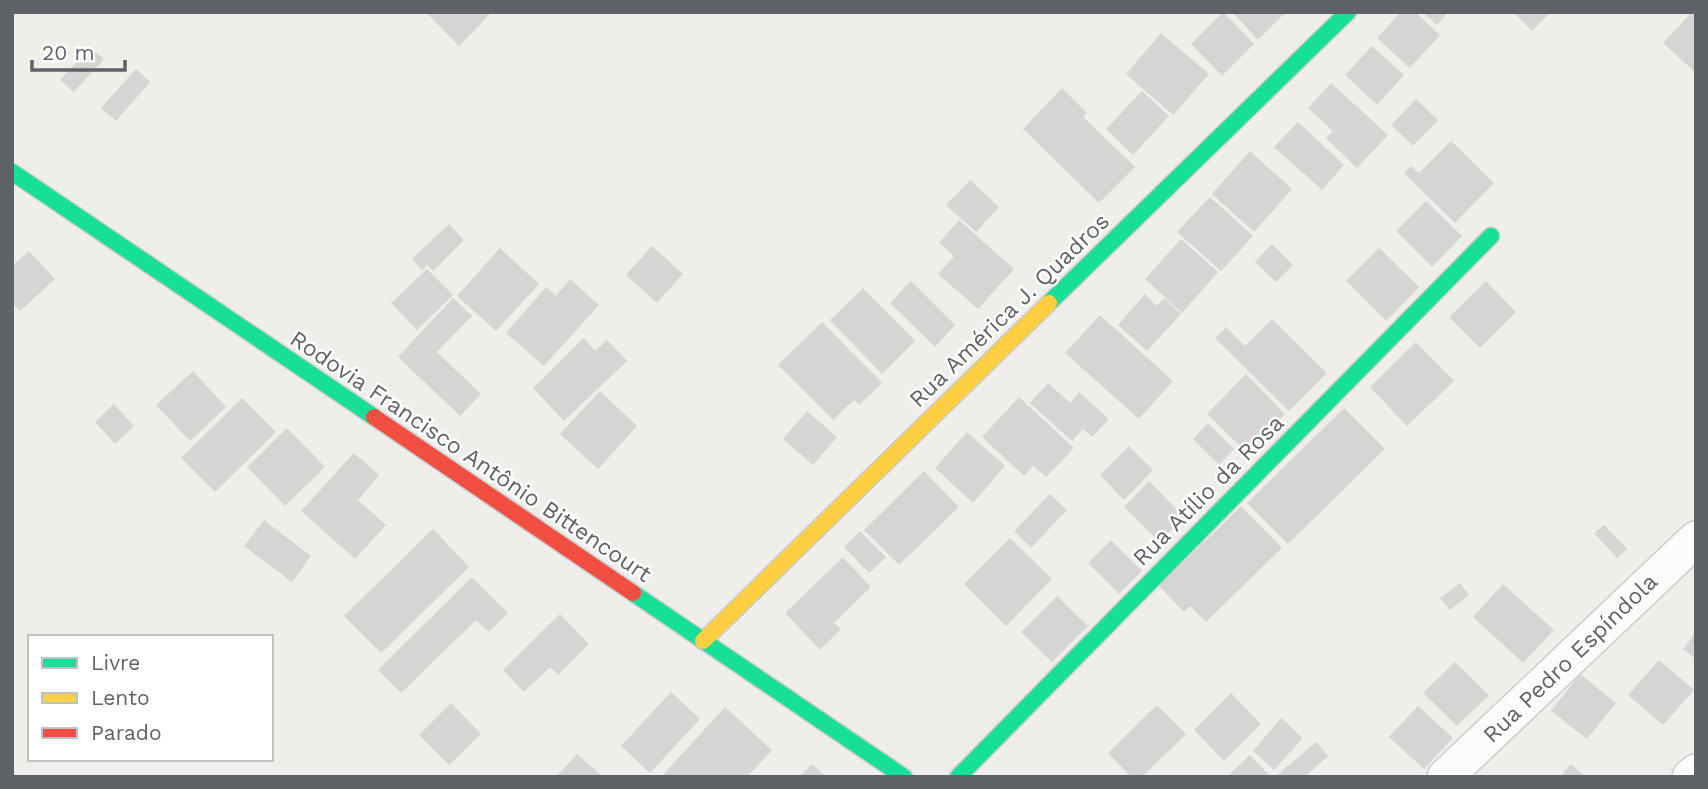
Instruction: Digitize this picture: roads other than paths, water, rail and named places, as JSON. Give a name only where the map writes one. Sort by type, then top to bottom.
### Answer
[{"type":"street","name":"Rua América J. Quadros","points":[[703,641],[1348,12]]},
{"type":"street","name":"Rodovia Francisco Antônio Bittencourt","points":[[12,172],[904,777]]},
{"type":"street","name":"Rua Atílio da Rosa","points":[[958,777],[1491,236]]},
{"type":"street","name":"Rua Pedro Espíndola","points":[[1445,777],[1696,538]]},
{"type":"street","points":[[1690,777],[1696,772]]}]
